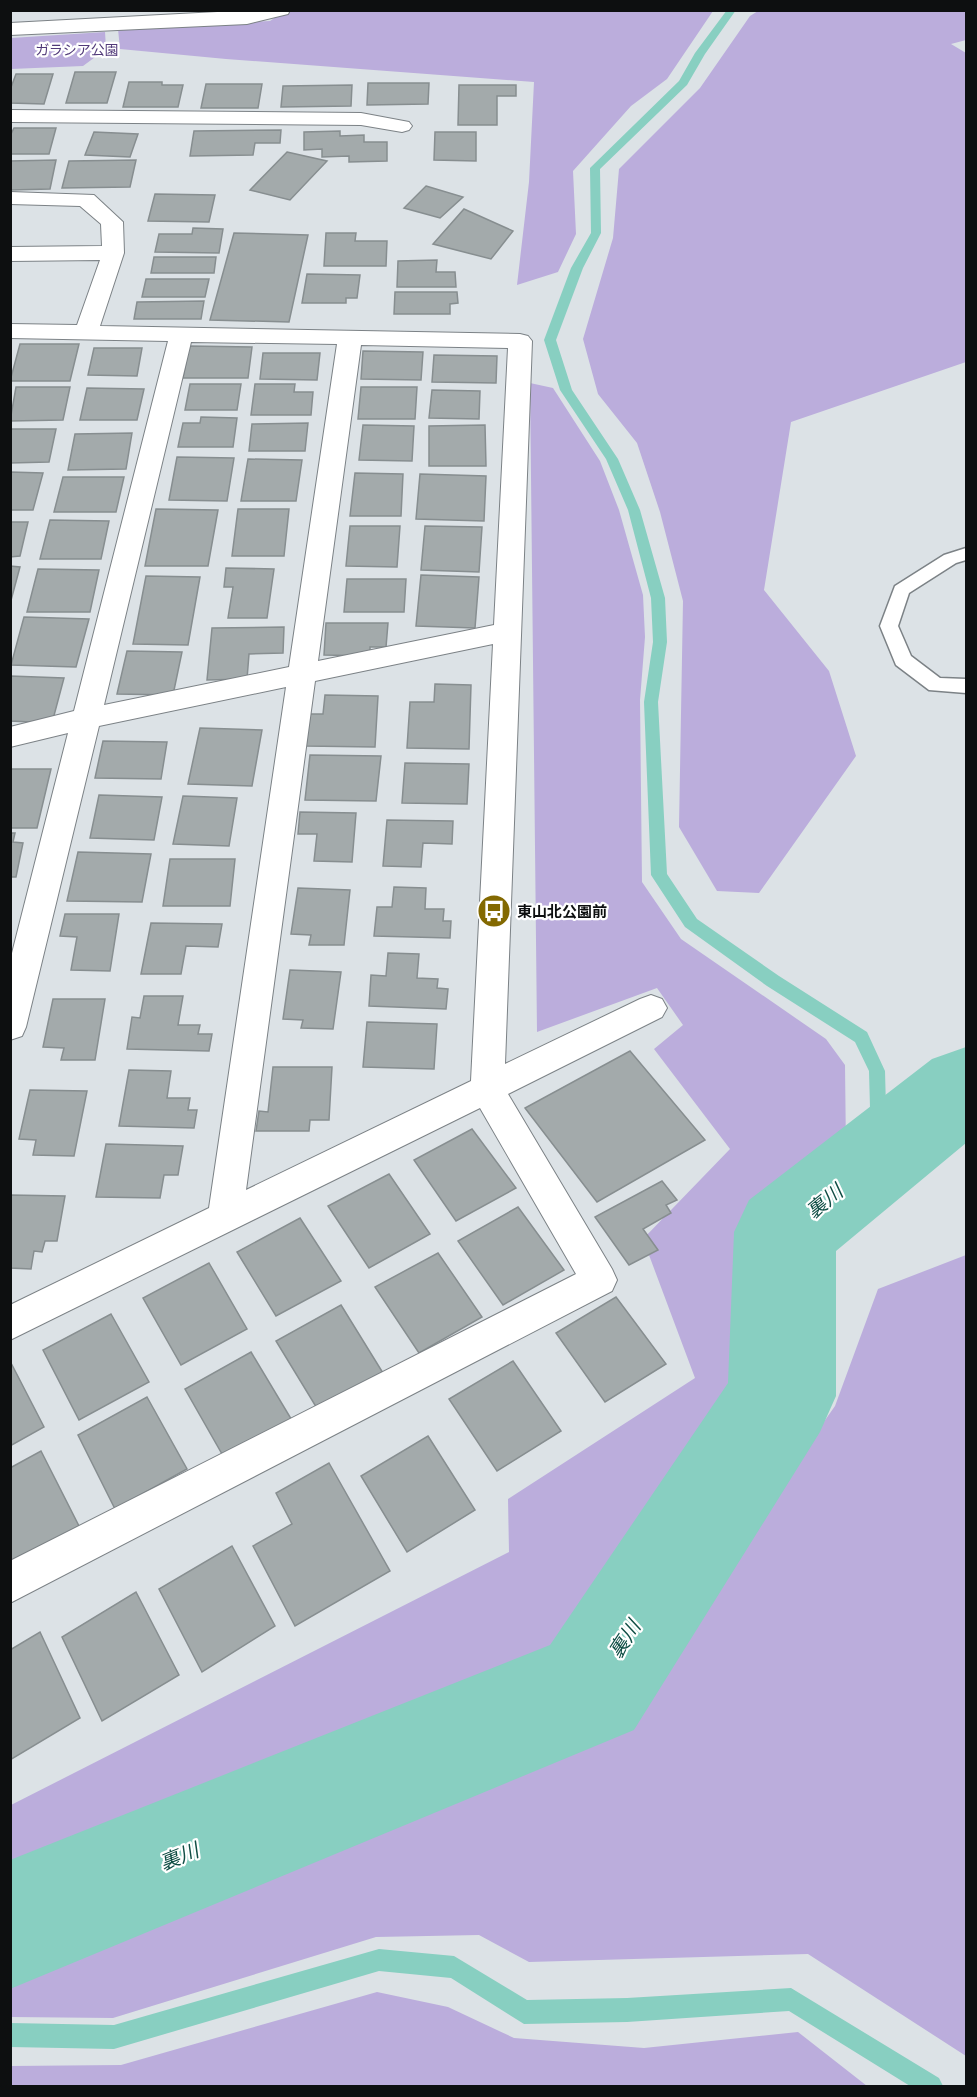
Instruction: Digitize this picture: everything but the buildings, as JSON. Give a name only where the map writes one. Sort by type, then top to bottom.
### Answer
[{"type":"street","points":[[10,29],[247,18],[281,10]]},
{"type":"street","points":[[10,116],[361,119],[402,126]]},
{"type":"street","points":[[10,198],[86,200],[112,222],[113,253],[86,333]]},
{"type":"street","points":[[10,254],[113,253]]},
{"type":"street","points":[[10,331],[520,341],[487,1089],[600,1280],[10,1583]]},
{"type":"street","points":[[10,1027],[181,334]]},
{"type":"street","points":[[225,1217],[350,337]]},
{"type":"street","points":[[10,737],[87,718],[507,632]]},
{"type":"street","points":[[10,1323],[651,1008]]},
{"type":"lane","points":[[966,554],[950,559],[900,590],[888,626],[903,660],[936,685],[966,686]]},
{"type":"green space","points":[[286,10],[713,11],[667,79],[631,106],[573,171],[576,234],[558,272],[517,285],[529,182],[534,82],[120,49],[118,29],[270,21]]},
{"type":"green space","points":[[758,11],[966,11],[966,40],[951,44],[966,53],[966,362],[791,422],[764,590],[829,671],[856,756],[759,893],[717,891],[679,827],[683,601],[660,512],[637,443],[598,394],[583,339],[613,238],[619,169],[700,88],[750,16]]},
{"type":"green space","name":"ガラシア公園","points":[[105,32],[106,49],[83,66],[11,69],[11,38]]},
{"type":"green space","points":[[530,383],[553,388],[600,461],[619,510],[643,595],[645,637],[640,700],[642,882],[681,939],[826,1039],[845,1065],[846,1152],[758,1219],[747,1387],[573,1669],[11,1895],[11,1805],[509,1552],[508,1499],[695,1378],[643,1239],[730,1149],[654,1049],[683,1025],[657,988],[537,1032]]},
{"type":"green space","points":[[966,1255],[966,2056],[808,1954],[529,1962],[479,1935],[376,1937],[113,2018],[11,2017],[11,1967],[621,1722],[724,1564],[835,1406],[878,1289]]},
{"type":"green space","points":[[377,1992],[448,2007],[514,2038],[644,2048],[798,2032],[867,2086],[11,2086],[11,2066],[121,2065]]},
{"type":"waterway","points":[[732,10],[700,53],[683,83],[595,168],[596,233],[577,268],[550,340],[566,390],[612,459],[634,510],[658,598],[660,642],[651,702],[659,875],[691,923],[773,981],[861,1037],[877,1071],[878,1108],[872,1162]]},
{"type":"waterway","name":"裏川","points":[[10,1925],[592,1688],[782,1396],[785,1232],[966,1087]]},
{"type":"waterway","points":[[10,2035],[114,2037],[379,1960],[454,1967],[524,2012],[627,2010],[791,1999],[931,2086]]},
{"type":"place","name":"東山北公園前","points":[[494,911]]}]
